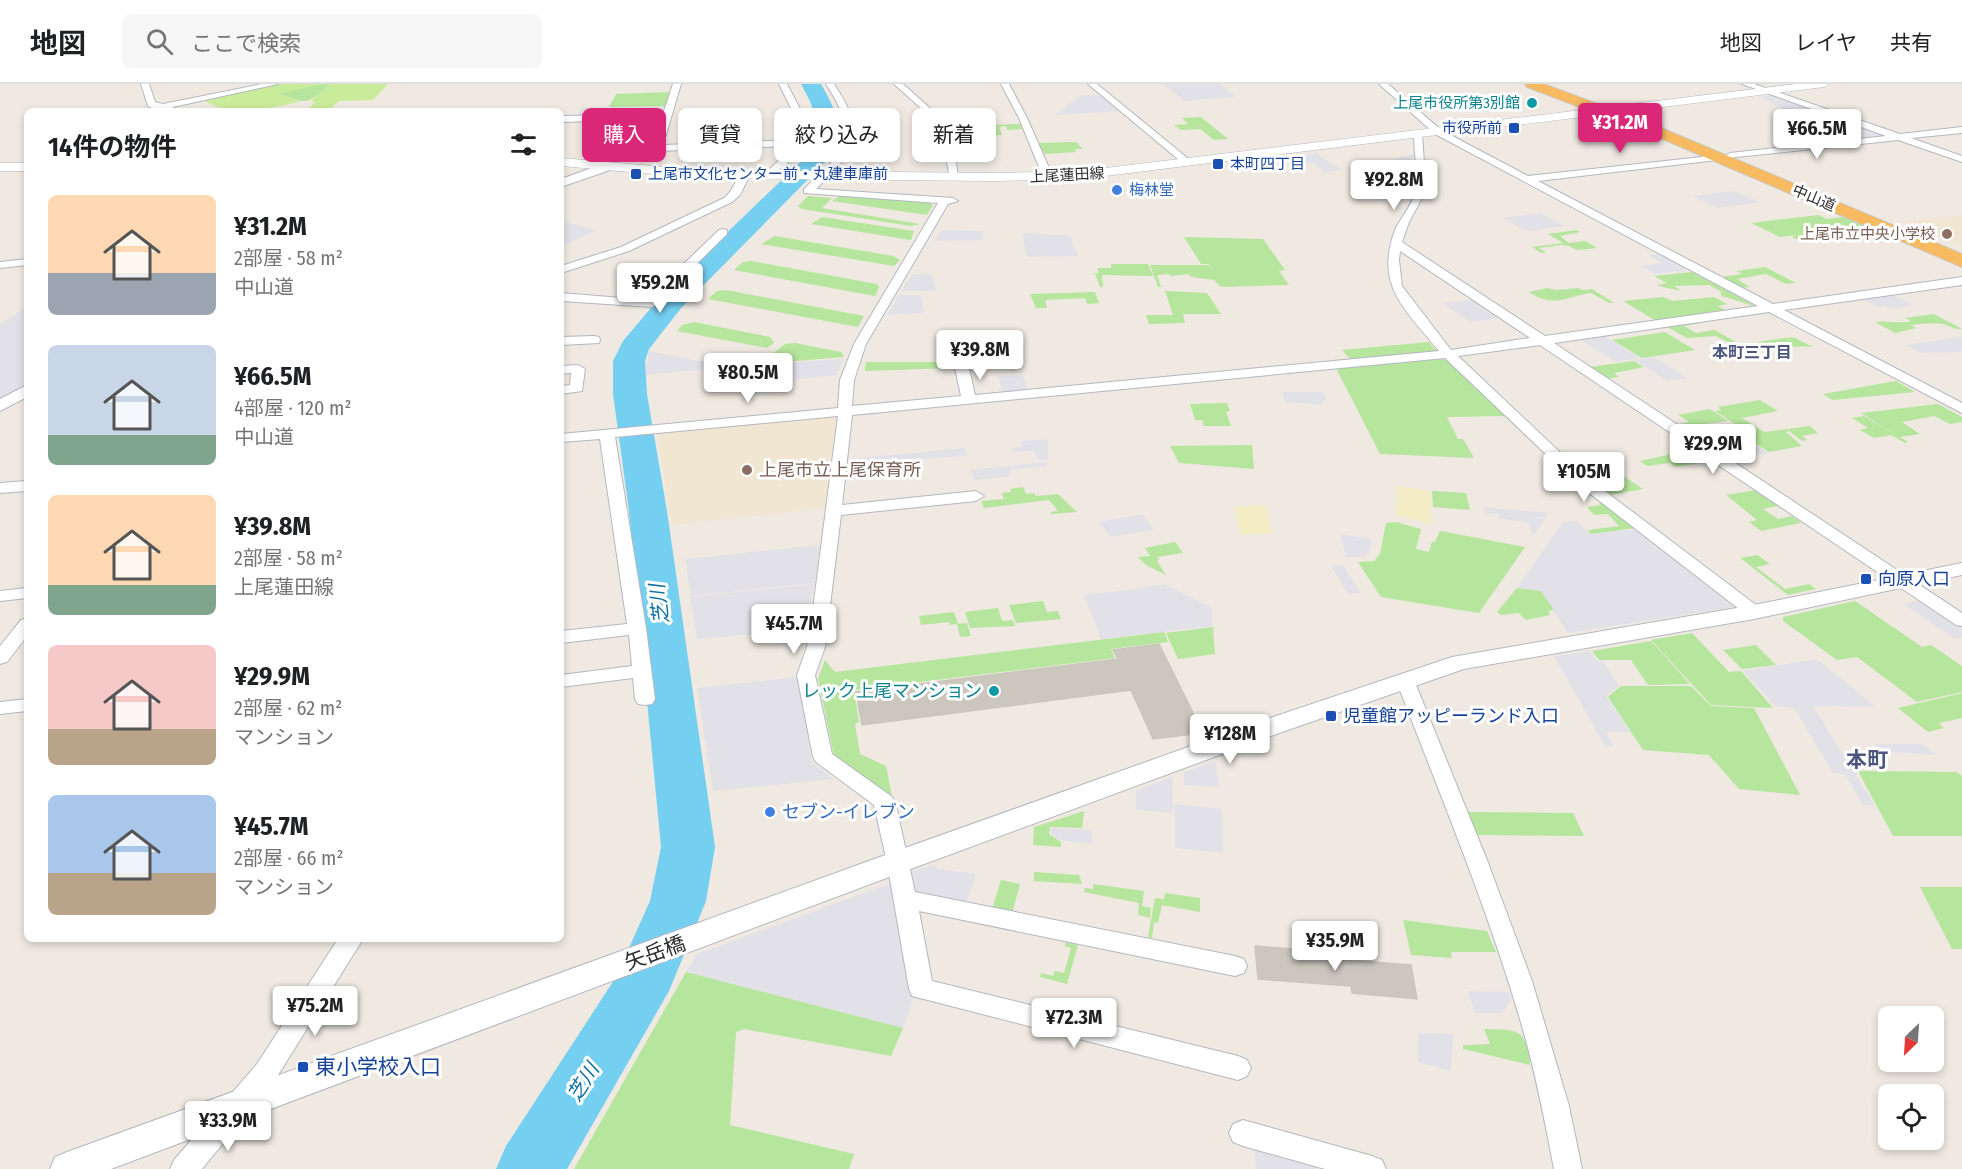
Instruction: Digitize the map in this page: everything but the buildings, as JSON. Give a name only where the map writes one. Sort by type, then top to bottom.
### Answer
[{"type":"highway","name":"中山道","points":[[1532,84],[1612,111]]},
{"type":"highway","name":"中山道","points":[[1548,84],[1962,254]]},
{"type":"highway","name":"中山道","points":[[1724,156],[1962,261]]},
{"type":"main road","name":"上尾蓮田線","points":[[564,162],[664,172],[745,175],[1048,177],[1188,164],[1824,84]]},
{"type":"main road","points":[[0,167],[24,166]]},
{"type":"street","points":[[145,84],[151,104],[158,108],[274,84]]},
{"type":"street","points":[[677,84],[658,148],[774,144]]},
{"type":"street","points":[[783,84],[796,108]]},
{"type":"street","points":[[830,84],[844,109],[851,128],[850,147],[818,176],[808,191],[949,201],[860,344],[847,380],[816,647],[806,675],[823,756],[884,801],[898,862],[921,989],[1238,1068]]},
{"type":"street","points":[[898,84],[936,117],[950,153],[955,177]]},
{"type":"street","points":[[1005,84],[1023,118],[1048,177]]},
{"type":"street","points":[[1092,84],[1188,164]]},
{"type":"street","points":[[1383,84],[1438,132],[1962,409]]},
{"type":"street","points":[[1746,84],[1962,159]]},
{"type":"street","points":[[564,119],[667,116]]},
{"type":"street","points":[[1527,179],[1962,130]]},
{"type":"street","points":[[1419,134],[1421,192],[1396,243],[1394,260],[1396,285],[1448,354],[1580,479],[1754,612]]},
{"type":"street","points":[[768,175],[782,162]]},
{"type":"street","points":[[564,182],[606,166]]},
{"type":"street","points":[[564,269],[625,249],[728,200],[735,195],[745,175]]},
{"type":"street","points":[[564,297],[649,304],[723,232]]},
{"type":"street","points":[[1396,243],[1962,621]]},
{"type":"street","points":[[0,265],[24,262]]},
{"type":"street","points":[[564,438],[1448,354],[1962,281]]},
{"type":"street","points":[[564,340],[594,340]]},
{"type":"street","points":[[962,368],[969,400]]},
{"type":"street","points":[[564,370],[578,369],[577,388],[564,390]]},
{"type":"street","points":[[0,406],[24,392]]},
{"type":"street","points":[[612,433],[645,699]]},
{"type":"street","points":[[0,488],[24,486]]},
{"type":"street","points":[[833,511],[976,496]]},
{"type":"street","name":"矢岳橋","points":[[67,1169],[898,862],[1460,662],[1754,612],[1962,570]]},
{"type":"street","points":[[0,596],[24,593]]},
{"type":"street","points":[[2,654],[24,628]]},
{"type":"street","points":[[564,638],[637,628]]},
{"type":"street","points":[[564,681],[642,671]]},
{"type":"street","points":[[1405,680],[1521,987],[1559,1119],[1568,1169]]},
{"type":"street","points":[[0,708],[24,705]]},
{"type":"street","points":[[903,899],[1235,966]]},
{"type":"street","points":[[184,1169],[266,1072],[349,942]]},
{"type":"street","points":[[1243,1133],[1372,1169]]},
{"type":"shaded area","points":[[1163,84],[1220,84],[1236,97],[1185,101]]},
{"type":"shaded area","points":[[1081,95],[1103,96],[1122,111],[1056,115]]},
{"type":"shaded area","points":[[1773,95],[1829,115],[1810,117],[1795,111],[1787,111],[1760,97]]},
{"type":"shaded area","points":[[667,106],[666,109],[583,108]]},
{"type":"shaded area","points":[[1862,126],[1890,136],[1847,141],[1836,137],[1849,135],[1833,129]]},
{"type":"shaded area","points":[[1316,153],[1343,169],[1325,173],[1313,163],[1299,164],[1295,156]]},
{"type":"shaded area","points":[[1416,153],[1416,157],[1395,165],[1417,168],[1416,171],[1389,169],[1382,174],[1384,175],[1382,180],[1355,176],[1374,171],[1354,163],[1391,160]]},
{"type":"shaded area","points":[[1734,191],[1760,202],[1718,208],[1692,196]]},
{"type":"shaded area","points":[[1540,213],[1565,226],[1526,231],[1503,218]]},
{"type":"shaded area","name":"上尾市立中央小学校","points":[[1962,215],[1962,246],[1902,222]]},
{"type":"shaded area","points":[[564,221],[597,231],[565,244]]},
{"type":"shaded area","points":[[941,230],[982,231],[983,240],[934,241]]},
{"type":"shaded area","points":[[1022,233],[1070,236],[1078,256],[1027,257]]},
{"type":"shaded area","points":[[1658,254],[1685,270],[1655,274],[1641,266],[1662,263],[1648,255]]},
{"type":"shaded area","points":[[913,274],[932,274],[936,291],[901,291]]},
{"type":"shaded area","points":[[899,295],[921,295],[924,313],[888,315]]},
{"type":"shaded area","points":[[1893,295],[1914,305],[1892,309],[1885,306],[1879,307],[1862,299]]},
{"type":"shaded area","points":[[1472,300],[1499,318],[1470,322],[1443,303]]},
{"type":"shaded area","points":[[24,309],[24,386],[0,401],[0,324]]},
{"type":"shaded area","points":[[1604,336],[1640,358],[1616,362],[1580,340]]},
{"type":"shaded area","points":[[1962,337],[1962,351],[1960,352],[1920,353],[1906,345]]},
{"type":"shaded area","points":[[649,351],[728,367],[645,375]]},
{"type":"shaded area","points":[[1654,357],[1687,378],[1667,381],[1635,360]]},
{"type":"shaded area","points":[[843,359],[837,375],[772,382],[770,364]]},
{"type":"shaded area","points":[[1023,375],[1028,392],[1002,393],[998,376]]},
{"type":"shaded area","points":[[1282,392],[1323,392],[1327,401],[1322,401],[1324,405],[1285,402]]},
{"type":"shaded area","name":"上尾市立上尾保育所","points":[[828,416],[837,420],[825,508],[672,525],[657,432]]},
{"type":"shaded area","points":[[1743,437],[1769,453],[1730,461],[1704,444]]},
{"type":"shaded area","points":[[1048,439],[1048,460],[1039,460],[1034,451],[1013,452],[1011,448],[1022,447],[1021,441]]},
{"type":"shaded area","points":[[965,448],[967,456],[900,460],[900,462],[867,465],[866,468],[848,469],[850,459]]},
{"type":"shaded area","points":[[1048,462],[1047,466],[1009,470],[1011,476],[975,480],[970,470]]},
{"type":"shaded area","points":[[1484,507],[1549,513],[1545,518],[1520,516],[1545,519],[1533,536],[1529,523],[1499,518],[1498,513],[1485,514]]},
{"type":"shaded area","points":[[1142,514],[1154,530],[1111,537],[1099,522]]},
{"type":"shaded area","points":[[1577,521],[1591,534],[1637,529],[1732,601],[1733,607],[1568,633],[1541,591],[1517,588],[1563,522]]},
{"type":"shaded area","points":[[1340,534],[1371,539],[1369,553],[1363,557],[1346,557]]},
{"type":"shaded area","points":[[820,545],[815,583],[691,596],[685,559]]},
{"type":"shaded area","points":[[1343,565],[1361,593],[1348,594],[1331,566]]},
{"type":"shaded area","points":[[814,584],[805,630],[697,639],[690,597]]},
{"type":"shaded area","points":[[1164,584],[1212,608],[1212,626],[1101,639],[1084,595],[1136,589],[1137,591],[1137,589]]},
{"type":"shaded area","points":[[1921,600],[1962,628],[1962,637],[1955,639],[1904,604]]},
{"type":"shaded area","points":[[1590,651],[1597,661],[1603,661],[1619,686],[1606,696],[1630,732],[1606,732],[1614,746],[1605,746],[1554,656]]},
{"type":"shaded area","points":[[1817,659],[1876,707],[1813,706],[1875,806],[1863,805],[1845,774],[1833,773],[1794,708],[1775,706],[1743,671]]},
{"type":"shaded area","points":[[798,677],[812,763],[834,779],[713,791],[697,688]]},
{"type":"shaded area","points":[[1874,744],[1922,744],[1937,755],[1880,751]]},
{"type":"shaded area","points":[[1216,761],[1219,787],[1184,785],[1184,772]]},
{"type":"shaded area","points":[[1172,777],[1173,813],[1136,810],[1136,790]]},
{"type":"shaded area","points":[[1175,804],[1222,809],[1223,853],[1175,848]]},
{"type":"shaded area","points":[[1051,828],[1092,830],[1092,844],[1060,840],[1051,834]]},
{"type":"shaded area","points":[[934,864],[938,869],[976,874],[965,905],[913,894],[908,873]]},
{"type":"shaded area","points":[[891,883],[914,996],[903,1028],[686,972],[697,954]]},
{"type":"shaded area","points":[[1467,991],[1509,992],[1512,999],[1502,1013],[1475,1013]]},
{"type":"shaded area","points":[[1418,1033],[1453,1034],[1451,1071],[1418,1062]]},
{"type":"shaded area","points":[[1255,1149],[1318,1164],[1317,1169],[1256,1169]]},
{"type":"green space","points":[[280,84],[321,84],[279,93],[299,102],[271,108],[220,108],[202,100]]},
{"type":"green space","points":[[330,84],[306,101],[295,100],[278,93]]},
{"type":"green space","points":[[330,84],[388,84],[373,100],[339,101],[331,108],[309,108],[315,102],[311,101]]},
{"type":"green space","points":[[671,92],[666,106],[609,107],[616,94]]},
{"type":"green space","points":[[1201,117],[1228,139],[1214,140],[1200,129],[1181,130],[1174,125],[1188,124],[1182,118]]},
{"type":"green space","points":[[1020,124],[1022,129],[1007,130],[1006,126],[999,127],[1002,135],[996,135],[996,125]]},
{"type":"green space","points":[[1076,142],[1083,149],[1075,149],[1076,152],[1045,154],[1038,143]]},
{"type":"green space","points":[[808,196],[832,198],[822,208],[920,224],[911,226],[802,209],[798,206]]},
{"type":"green space","points":[[839,196],[928,202],[933,205],[927,215],[832,201]]},
{"type":"green space","points":[[1819,215],[1827,219],[1843,217],[1866,227],[1829,231],[1837,235],[1814,239],[1809,237],[1807,238],[1809,240],[1801,241],[1792,237],[1797,235],[1780,237],[1751,223]]},
{"type":"green space","points":[[822,217],[914,231],[911,240],[811,224]]},
{"type":"green space","points":[[1577,230],[1580,232],[1560,236],[1569,243],[1585,241],[1597,248],[1577,250],[1561,245],[1539,248],[1546,252],[1541,253],[1532,247],[1563,243],[1548,234]]},
{"type":"green space","points":[[775,236],[893,256],[900,260],[894,266],[761,244]]},
{"type":"green space","points":[[1184,237],[1263,239],[1285,270],[1279,271],[1289,285],[1221,287],[1214,280],[1191,277],[1189,274],[1170,276],[1169,274],[1157,275],[1161,287],[1158,287],[1150,265],[1209,265],[1213,271],[1209,264],[1201,264]]},
{"type":"green space","points":[[751,261],[877,284],[879,287],[875,296],[734,270],[743,262]]},
{"type":"green space","points":[[1111,264],[1148,264],[1153,276],[1102,275],[1103,287],[1100,287],[1095,273],[1099,273],[1097,268],[1111,268]]},
{"type":"green space","points":[[1765,267],[1796,283],[1786,284],[1766,274],[1737,279],[1750,287],[1742,288],[1721,277],[1742,274],[1737,271]]},
{"type":"green space","points":[[1692,272],[1757,307],[1722,296],[1720,293],[1722,292],[1709,285],[1674,286],[1680,290],[1658,286],[1667,283],[1654,276]]},
{"type":"green space","points":[[1547,288],[1592,289],[1614,303],[1609,303],[1591,293],[1553,301],[1529,292]]},
{"type":"green space","points":[[726,290],[864,316],[858,327],[708,299],[717,291]]},
{"type":"green space","points":[[1165,291],[1207,293],[1221,314],[1183,314],[1185,323],[1149,324],[1146,315],[1173,315]]},
{"type":"green space","points":[[1095,292],[1099,303],[1087,304],[1085,298],[1045,300],[1047,308],[1036,308],[1030,294]]},
{"type":"green space","points":[[1663,297],[1672,301],[1714,297],[1727,304],[1718,306],[1727,311],[1658,322],[1623,301]]},
{"type":"green space","points":[[1934,314],[1962,329],[1938,323],[1927,323],[1911,325],[1916,328],[1895,333],[1875,322],[1907,322],[1911,321],[1905,318]]},
{"type":"green space","points":[[694,322],[770,337],[774,343],[767,348],[677,331],[682,325]]},
{"type":"green space","points":[[1701,323],[1684,326],[1696,333],[1714,330],[1738,343],[1731,344],[1716,336],[1687,338],[1667,327]]},
{"type":"green space","points":[[1665,332],[1695,350],[1642,358],[1612,340]]},
{"type":"green space","points":[[1793,337],[1813,347],[1772,350],[1757,342]]},
{"type":"green space","points":[[1429,342],[1437,352],[1352,361],[1342,350]]},
{"type":"green space","points":[[795,343],[841,352],[844,357],[759,364],[785,344]]},
{"type":"green space","points":[[1446,360],[1506,416],[1447,417],[1458,439],[1463,439],[1474,458],[1380,454],[1336,368]]},
{"type":"green space","points":[[1634,361],[1644,367],[1614,373],[1619,377],[1606,379],[1589,367]]},
{"type":"green space","points":[[866,362],[952,362],[952,368],[865,371]]},
{"type":"green space","points":[[1896,381],[1915,392],[1833,400],[1823,394]]},
{"type":"green space","points":[[1760,400],[1778,411],[1742,418],[1764,432],[1810,426],[1818,433],[1802,436],[1807,440],[1802,441],[1789,431],[1786,432],[1802,446],[1769,452],[1744,436],[1755,433],[1750,434],[1715,411],[1721,410],[1718,407]]},
{"type":"green space","points":[[1227,403],[1230,411],[1226,412],[1231,426],[1204,426],[1202,420],[1195,420],[1190,404]]},
{"type":"green space","points":[[1938,404],[1962,417],[1962,422],[1950,424],[1934,416],[1902,422],[1920,434],[1900,437],[1908,442],[1905,443],[1891,435],[1874,438],[1860,430],[1868,428],[1852,418],[1864,416],[1897,436],[1861,413]]},
{"type":"green space","points":[[1710,409],[1728,421],[1686,426],[1709,442],[1703,443],[1675,425],[1689,422],[1678,415]]},
{"type":"green space","points":[[1252,445],[1254,469],[1179,463],[1170,446]]},
{"type":"green space","points":[[1681,452],[1687,456],[1701,454],[1711,461],[1676,467],[1670,463],[1647,466],[1640,461]]},
{"type":"green space","points":[[1622,475],[1643,489],[1611,495],[1593,480]]},
{"type":"green space","points":[[1023,487],[1026,494],[1034,493],[1036,496],[1058,494],[1077,512],[1051,514],[1051,512],[1058,511],[1049,500],[984,508],[981,501],[1004,499],[1002,493]]},
{"type":"green space","points":[[1756,490],[1778,506],[1763,509],[1778,519],[1792,516],[1801,523],[1761,531],[1749,522],[1757,520],[1726,495]]},
{"type":"green space","points":[[1432,491],[1466,493],[1470,510],[1433,507]]},
{"type":"green space","points":[[1599,503],[1604,503],[1636,528],[1591,534],[1588,530],[1619,526],[1608,514],[1594,515],[1587,507],[1600,505]]},
{"type":"green space","points":[[1396,522],[1421,529],[1416,549],[1429,552],[1432,542],[1435,542],[1440,531],[1525,547],[1479,613],[1381,597],[1358,562],[1374,561],[1380,554],[1386,523]]},
{"type":"green space","points":[[1175,542],[1183,553],[1157,557],[1166,575],[1146,565],[1138,557],[1150,556],[1145,548]]},
{"type":"green space","points":[[1757,555],[1770,564],[1756,567],[1785,589],[1809,584],[1816,589],[1788,595],[1740,558]]},
{"type":"green space","points":[[1517,588],[1541,591],[1554,610],[1548,611],[1550,615],[1526,620],[1519,613],[1501,615],[1497,612]]},
{"type":"green space","points":[[1043,601],[1047,612],[1058,611],[1061,619],[1016,623],[1009,605]]},
{"type":"green space","points":[[1855,601],[1922,647],[1931,645],[1962,666],[1962,692],[1917,702],[1857,657],[1837,660],[1783,621],[1783,617]]},
{"type":"green space","points":[[998,608],[1002,621],[1013,620],[1015,626],[970,628],[965,612]]},
{"type":"green space","points":[[954,612],[958,624],[967,623],[971,636],[960,637],[957,624],[950,625],[949,622],[921,625],[919,616]]},
{"type":"green space","points":[[1213,627],[1215,654],[1178,659],[1166,633]]},
{"type":"green space","points":[[1164,632],[1168,642],[1111,649],[1115,658],[854,690],[859,722],[855,724],[860,754],[886,766],[892,796],[834,756],[818,679],[825,660],[835,672]]},
{"type":"green space","points":[[1692,633],[1729,672],[1741,671],[1773,708],[1711,705],[1651,640]]},
{"type":"green space","points":[[1651,641],[1690,684],[1648,685],[1631,660],[1599,660],[1592,651]]},
{"type":"green space","points":[[1756,645],[1776,665],[1742,669],[1723,650]]},
{"type":"green space","points":[[1621,686],[1691,686],[1711,706],[1754,708],[1800,795],[1739,789],[1709,755],[1643,750],[1608,697]]},
{"type":"green space","points":[[1962,693],[1962,718],[1939,723],[1944,728],[1928,732],[1898,708]]},
{"type":"green space","points":[[1858,771],[1957,772],[1962,776],[1962,836],[1893,836]]},
{"type":"green space","points":[[1084,811],[1082,828],[1050,827],[1049,834],[1061,842],[1061,847],[1033,845],[1034,827]]},
{"type":"green space","points":[[1468,812],[1573,813],[1584,836],[1477,835]]},
{"type":"green space","points":[[1034,872],[1079,875],[1082,884],[1034,881]]},
{"type":"green space","points":[[1001,880],[1020,884],[1012,913],[992,909]]},
{"type":"green space","points":[[1093,884],[1144,891],[1142,906],[1151,908],[1150,918],[1138,915],[1139,903],[1084,892],[1085,888],[1093,889]]},
{"type":"green space","points":[[1920,887],[1962,887],[1962,949],[1952,949]]},
{"type":"green space","points":[[1165,893],[1200,898],[1200,912],[1162,905],[1158,923],[1154,922],[1152,938],[1148,937],[1155,898],[1164,899]]},
{"type":"green space","points":[[1403,920],[1487,931],[1496,952],[1451,952],[1452,958],[1411,955]]},
{"type":"green space","points":[[1066,942],[1078,945],[1067,984],[1040,977],[1041,973],[1053,976],[1055,971],[1064,973],[1071,948],[1065,946]]},
{"type":"green space","points":[[686,972],[903,1028],[891,1056],[744,1029],[736,1032],[730,1125],[854,1154],[849,1169],[574,1169]]},
{"type":"green space","points":[[1484,1029],[1518,1033],[1526,1043],[1530,1065],[1463,1049],[1463,1045],[1490,1044]]},
{"type":"sand","points":[[1398,486],[1430,491],[1432,524],[1395,515]]},
{"type":"sand","points":[[1266,505],[1272,533],[1240,535],[1234,507]]},
{"type":"waterway","name":"芝川","points":[[530,1169],[639,991],[678,901],[688,847],[648,511],[630,394],[629,361],[634,348],[672,301],[825,151],[829,123],[811,84]]},
{"type":"place","name":"上尾市役所第3別館","points":[[1532,103]]},
{"type":"place","name":"市役所前","points":[[1514,128]]},
{"type":"place","name":"本町四丁目","points":[[1218,164]]},
{"type":"place","name":"上尾市文化センター前・丸建車庫前","points":[[636,174]]},
{"type":"place","name":"梅林堂","points":[[1117,190]]},
{"type":"place","name":"上尾市立中央小学校","points":[[1947,234]]},
{"type":"place","name":"上尾市立上尾保育所","points":[[747,470]]},
{"type":"place","name":"向原入口","points":[[1866,579]]},
{"type":"place","name":"レック上尾マンション","points":[[994,691]]},
{"type":"place","name":"児童館アッピーランド入口","points":[[1331,716]]},
{"type":"place","name":"セブン-イレブン","points":[[770,812]]},
{"type":"place","name":"東小学校入口","points":[[303,1067]]},
{"type":"district","name":"本町三丁目","points":[[1752,352]]},
{"type":"district","name":"本町","points":[[1867,760]]}]
